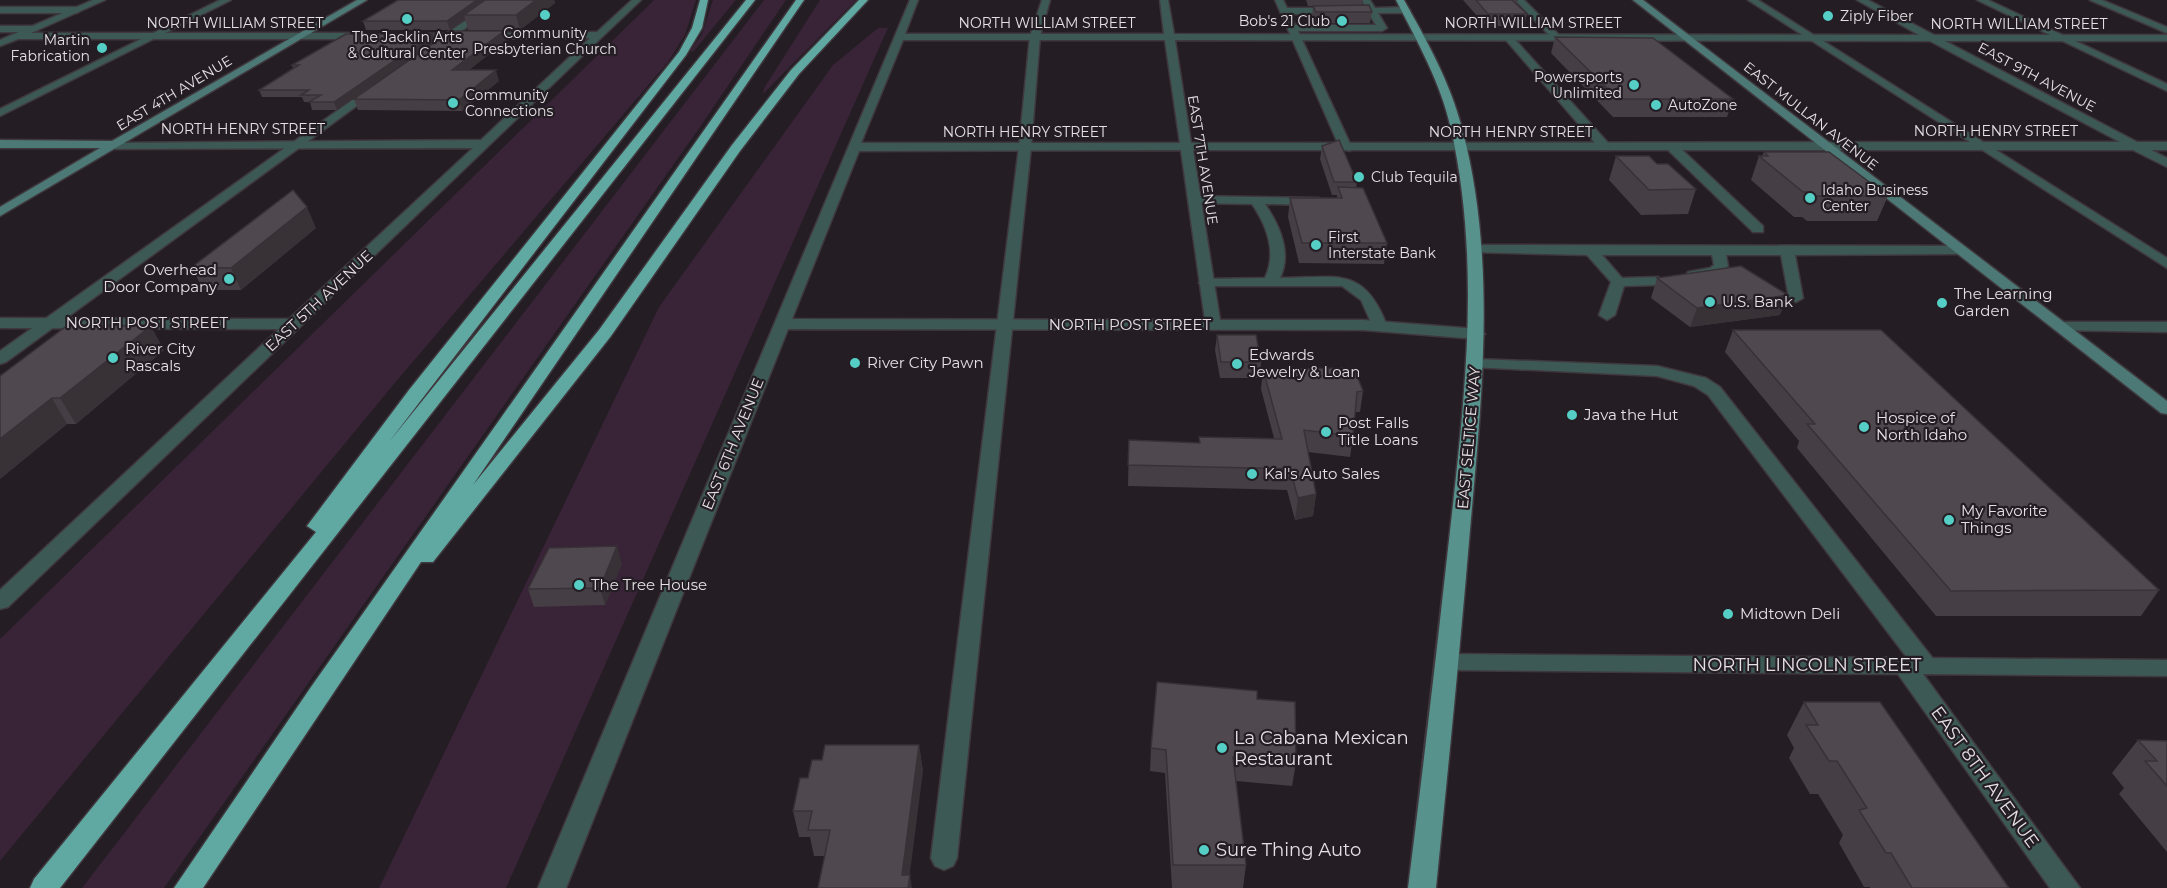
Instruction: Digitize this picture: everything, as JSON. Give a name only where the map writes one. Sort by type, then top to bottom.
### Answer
[{"type":"highway","points":[[110,805],[415,394],[683,53],[697,28],[704,0]]},
{"type":"highway","points":[[44,888],[751,0]]},
{"type":"highway","points":[[188,888],[319,693],[800,0]]},
{"type":"highway","points":[[319,693],[605,333],[736,148],[795,72],[864,0]]},
{"type":"main road","name":"EAST SELTICE WAY","points":[[1403,5],[1423,37],[1446,90],[1462,147],[1471,200],[1475,249],[1477,334],[1448,662],[1422,888]]},
{"type":"street","points":[[0,43],[101,0]]},
{"type":"street","points":[[0,113],[227,0]]},
{"type":"street","name":"EAST 4TH AVENUE","points":[[0,212],[363,0]]},
{"type":"street","points":[[429,50],[502,0]]},
{"type":"street","name":"EAST 5TH AVENUE","points":[[0,602],[637,0]]},
{"type":"street","name":"EAST 6TH AVENUE","points":[[552,888],[914,0]]},
{"type":"street","points":[[944,858],[1025,147],[1035,36],[1046,0]]},
{"type":"street","name":"EAST 7TH AVENUE","points":[[1164,0],[1212,325]]},
{"type":"street","points":[[1279,0],[1346,148]]},
{"type":"street","points":[[1295,0],[1315,32],[1382,28],[1366,0]]},
{"type":"street","points":[[1519,0],[1556,37]]},
{"type":"street","name":"EAST MULLAN AVENUE","points":[[1636,0],[2167,409]]},
{"type":"street","points":[[1752,0],[2167,264]]},
{"type":"street","name":"EAST 9TH AVENUE","points":[[1861,0],[2167,163]]},
{"type":"street","points":[[1982,0],[2167,88]]},
{"type":"street","points":[[2094,0],[2167,30]]},
{"type":"street","points":[[1284,11],[1373,11],[1403,5]]},
{"type":"street","points":[[0,10],[77,10]]},
{"type":"street","points":[[0,29],[32,29]]},
{"type":"street","name":"NORTH WILLIAM STREET","points":[[899,37],[1171,37],[1315,32],[1423,37],[2167,38]]},
{"type":"street","points":[[401,36],[599,35]]},
{"type":"street","name":"NORTH WILLIAM STREET","points":[[15,36],[378,36]]},
{"type":"street","points":[[1508,37],[1605,147]]},
{"type":"street","points":[[0,359],[391,77]]},
{"type":"street","name":"NORTH HENRY STREET","points":[[0,144],[486,144]]},
{"type":"street","name":"NORTH HENRY STREET","points":[[854,147],[2167,146]]},
{"type":"street","points":[[1673,148],[1758,229]]},
{"type":"street","points":[[1194,201],[1326,201]]},
{"type":"street","points":[[1256,201],[1271,225],[1279,255],[1278,270],[1271,281]]},
{"type":"street","points":[[1475,249],[1962,250]]},
{"type":"street","points":[[1674,278],[1714,272],[1721,266],[1718,250]]},
{"type":"street","points":[[1787,250],[1796,298]]},
{"type":"street","points":[[1591,251],[1618,282]]},
{"type":"street","points":[[1206,283],[1338,281],[1359,287],[1369,298],[1379,326]]},
{"type":"street","points":[[1618,282],[1658,281]]},
{"type":"street","points":[[1607,315],[1618,282]]},
{"type":"street","name":"NORTH POST STREET","points":[[0,323],[295,324]]},
{"type":"street","name":"NORTH POST STREET","points":[[782,324],[1379,326],[1477,334]]},
{"type":"street","points":[[2061,327],[2167,327]]},
{"type":"street","name":"EAST 8TH AVENUE","points":[[1476,364],[1657,371],[1700,382],[1713,391],[1915,666],[2066,888]]},
{"type":"street","name":"NORTH LINCOLN STREET","points":[[1448,662],[2167,668]]},
{"type":"shaded area","points":[[654,0],[696,0],[685,35],[668,62],[394,384],[0,861],[0,639]]},
{"type":"shaded area","points":[[713,0],[736,0],[693,52],[690,51],[702,34]]},
{"type":"shaded area","points":[[764,0],[786,0],[700,127],[164,888],[82,888]]},
{"type":"shaded area","points":[[820,0],[856,0],[763,94],[764,88]]},
{"type":"shaded area","points":[[878,28],[888,28],[506,888],[379,888],[659,307],[833,65]]},
{"type":"building","points":[[398,0],[477,0],[447,21],[363,21]]},
{"type":"building","points":[[485,0],[536,0],[516,15],[464,15]]},
{"type":"building","points":[[1476,0],[1512,0],[1527,14],[1488,14]]},
{"type":"building","points":[[1369,5],[1372,12],[1316,12],[1313,6]]},
{"type":"building","points":[[451,31],[504,31],[452,70],[496,70],[459,100],[354,99]]},
{"type":"building","points":[[346,34],[433,34],[334,102],[309,102],[321,95],[301,95],[309,90],[259,90],[299,65],[292,65]]},
{"type":"building","points":[[1555,37],[1653,38],[1733,99],[1618,99]]},
{"type":"building","points":[[1339,140],[1357,182],[1334,182],[1322,146]]},
{"type":"building","points":[[1764,152],[1829,152],[1888,196],[1816,196],[1812,192],[1803,192],[1759,156],[1768,156]]},
{"type":"building","points":[[1616,156],[1649,156],[1657,164],[1668,164],[1696,189],[1649,190]]},
{"type":"building","points":[[1338,187],[1363,188],[1387,243],[1302,243],[1290,198],[1342,198]]},
{"type":"building","points":[[293,190],[307,207],[231,268],[192,267]]},
{"type":"building","points":[[1741,266],[1788,295],[1697,308],[1657,278]]},
{"type":"building","points":[[68,325],[151,326],[60,398],[52,398],[0,439],[0,376]]},
{"type":"building","points":[[1733,330],[1881,330],[2159,590],[1951,591],[1807,424],[1815,424]]},
{"type":"building","points":[[1217,335],[1256,335],[1261,362],[1221,362]]},
{"type":"building","points":[[1354,368],[1363,391],[1357,392],[1353,436],[1304,430],[1316,494],[1298,498],[1290,469],[1128,465],[1129,440],[1200,443],[1199,437],[1282,439],[1263,369]]},
{"type":"building","points":[[617,546],[600,588],[528,589],[549,548]]},
{"type":"building","points":[[1157,682],[1257,691],[1257,699],[1295,702],[1296,763],[1233,757],[1246,865],[1173,865],[1166,750],[1151,748]]},
{"type":"building","points":[[1804,702],[1880,702],[2009,888],[1912,888],[1891,853],[1886,853],[1859,810],[1867,808],[1837,761],[1829,761],[1806,725],[1818,725]]},
{"type":"building","points":[[2138,740],[2167,741],[2167,786],[2145,761],[2157,761]]},
{"type":"building","points":[[825,745],[919,745],[902,875],[910,875],[908,888],[818,888],[830,830],[808,830],[812,811],[793,811],[800,778],[808,778],[812,760],[822,760]]},
{"type":"place","name":"Community Presbyterian Church","points":[[545,15]]},
{"type":"place","name":"Ziply Fiber","points":[[1828,16]]},
{"type":"place","name":"The Jacklin Arts & Cultural Center","points":[[407,19]]},
{"type":"place","name":"Bob's 21 Club","points":[[1342,21]]},
{"type":"place","name":"Martin Fabrication","points":[[102,48]]},
{"type":"place","name":"Powersports Unlimited","points":[[1634,85]]},
{"type":"place","name":"Community Connections","points":[[453,103]]},
{"type":"place","name":"AutoZone","points":[[1656,105]]},
{"type":"place","name":"Club Tequila","points":[[1359,177]]},
{"type":"place","name":"Idaho Business Center","points":[[1810,198]]},
{"type":"place","name":"First Interstate Bank","points":[[1316,245]]},
{"type":"place","name":"Overhead Door Company","points":[[229,279]]},
{"type":"place","name":"U.S. Bank","points":[[1710,302]]},
{"type":"place","name":"The Learning Garden","points":[[1942,303]]},
{"type":"place","name":"River City Rascals","points":[[113,358]]},
{"type":"place","name":"River City Pawn","points":[[855,363]]},
{"type":"place","name":"Edwards Jewelry & Loan","points":[[1237,364]]},
{"type":"place","name":"Java the Hut","points":[[1572,415]]},
{"type":"place","name":"Hospice of North Idaho","points":[[1864,427]]},
{"type":"place","name":"Post Falls Title Loans","points":[[1326,432]]},
{"type":"place","name":"Kal's Auto Sales","points":[[1252,474]]},
{"type":"place","name":"My Favorite Things","points":[[1949,520]]},
{"type":"place","name":"The Tree House","points":[[579,585]]},
{"type":"place","name":"Midtown Deli","points":[[1728,614]]},
{"type":"place","name":"La Cabana Mexican Restaurant","points":[[1222,748]]},
{"type":"place","name":"Sure Thing Auto","points":[[1204,850]]}]
